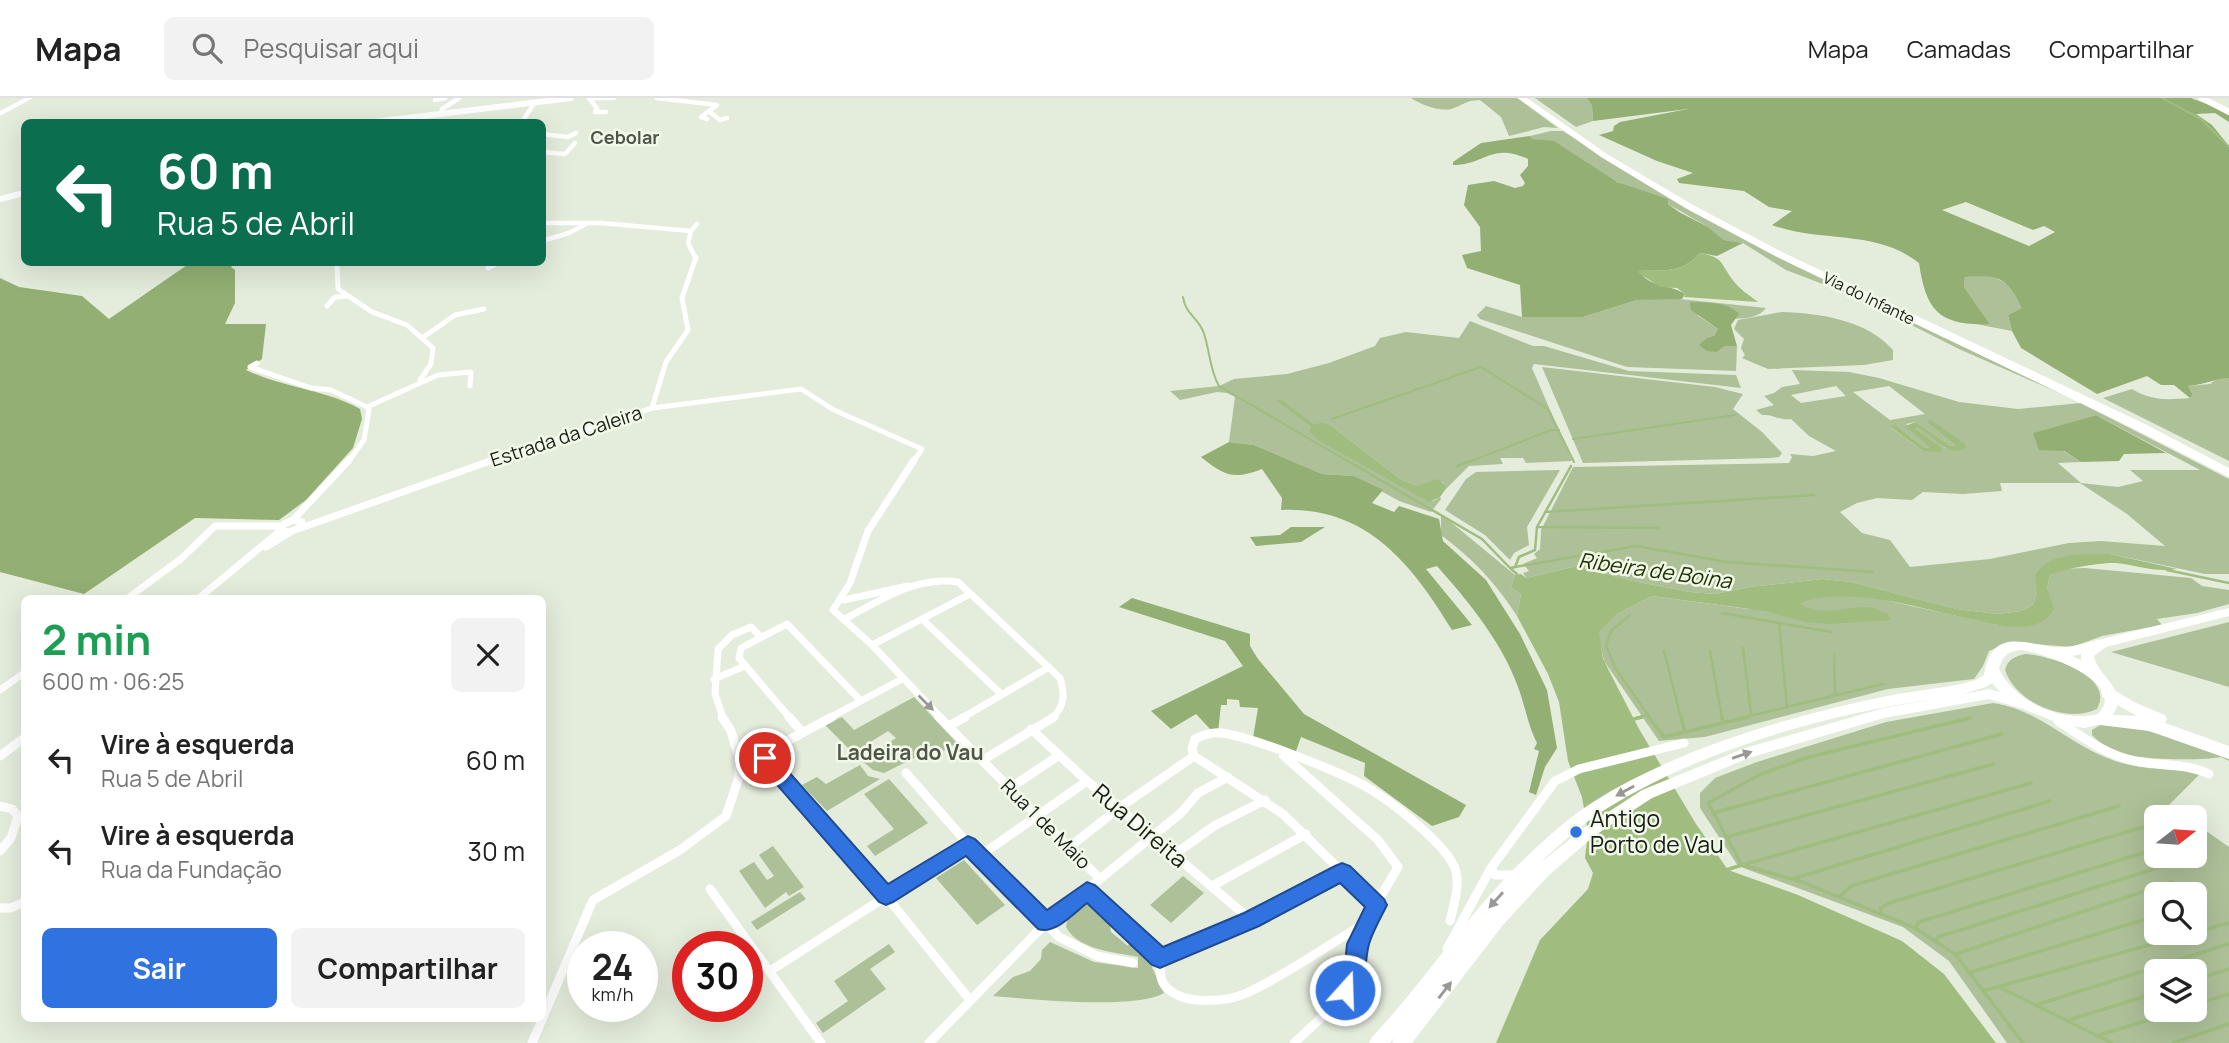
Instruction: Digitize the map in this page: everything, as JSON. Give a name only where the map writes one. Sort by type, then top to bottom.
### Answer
[{"type":"highway","name":"Via do Infante","points":[[1522,98],[1603,154],[1727,226],[1827,277],[2229,466]]},
{"type":"highway","name":"Via do Infante","points":[[1530,98],[1634,168],[1755,236],[2050,381],[2229,473]]},
{"type":"highway","points":[[2104,686],[2142,713],[2229,745]]},
{"type":"highway","points":[[2094,720],[2119,718],[2137,722],[2229,753]]},
{"type":"main road","points":[[0,114],[30,98]]},
{"type":"main road","points":[[1378,1043],[1520,873],[1584,826],[1626,806],[1675,774],[1757,737],[1857,709],[1982,684],[1990,677],[1997,655],[2006,649],[2025,647],[2067,652],[2229,611]]},
{"type":"main road","points":[[1675,774],[1909,707],[1989,694],[2023,704],[2052,717],[2094,720],[2109,713],[2112,705],[2104,686],[2090,667],[2087,655],[2099,645],[2115,639]]},
{"type":"main road","points":[[2049,651],[2076,662],[2104,686]]},
{"type":"main road","points":[[1992,664],[1994,675],[2002,687],[2023,704]]},
{"type":"main road","points":[[1401,1043],[1497,919],[1584,826]]},
{"type":"street","points":[[435,100],[445,98]]},
{"type":"street","points":[[441,113],[442,109],[459,98]]},
{"type":"street","points":[[393,119],[571,98]]},
{"type":"street","points":[[589,98],[614,98]]},
{"type":"street","points":[[589,98],[597,108],[595,112],[606,112]]},
{"type":"street","points":[[657,98],[718,105],[701,117],[707,119]]},
{"type":"street","points":[[2202,98],[2229,112]]},
{"type":"street","points":[[524,119],[535,102]]},
{"type":"street","points":[[698,107],[707,104]]},
{"type":"street","points":[[710,112],[720,120],[727,118]]},
{"type":"street","points":[[546,134],[568,137],[576,133]]},
{"type":"street","points":[[546,152],[565,154],[575,144]]},
{"type":"street","points":[[0,199],[21,194]]},
{"type":"street","points":[[546,223],[586,223],[691,231],[697,224]]},
{"type":"street","points":[[546,240],[569,233],[586,223]]},
{"type":"street","name":"Estrada da Caleira","points":[[297,523],[334,515],[443,476],[652,408],[660,396],[664,366],[687,334],[689,326],[681,301],[697,258],[695,250],[688,243],[691,231]]},
{"type":"street","points":[[337,266],[336,285],[372,312],[407,325],[433,348],[431,364],[426,374],[408,388]]},
{"type":"street","points":[[488,268],[492,266]]},
{"type":"street","points":[[327,306],[335,297],[349,296]]},
{"type":"street","points":[[422,338],[455,315],[484,309]]},
{"type":"street","points":[[253,554],[290,532],[354,455],[364,440],[369,409],[331,390],[301,385],[250,367],[257,363]]},
{"type":"street","points":[[367,407],[438,375],[466,371],[472,374],[470,386]]},
{"type":"street","points":[[652,408],[801,389],[834,410],[922,449],[868,532],[844,600]]},
{"type":"street","points":[[132,595],[182,558],[215,526],[225,523],[281,528],[290,532]]},
{"type":"street","points":[[203,595],[281,528],[297,523]]},
{"type":"street","points":[[909,586],[901,585],[844,600],[833,610],[845,619],[909,586],[941,578],[958,582],[1060,678],[1066,694],[1060,711],[983,760]]},
{"type":"street","points":[[872,645],[970,594]]},
{"type":"street","name":"Rua 1 de Maio","points":[[845,619],[1100,878]]},
{"type":"street","points":[[922,619],[1001,694]]},
{"type":"street","points":[[802,732],[739,658],[741,648],[787,624],[861,701]]},
{"type":"street","points":[[546,1012],[593,900],[680,850],[726,816],[739,777],[739,758],[731,732],[720,714],[714,679],[718,649],[722,642],[751,627],[761,637]]},
{"type":"street","points":[[714,679],[745,666]]},
{"type":"street","points":[[948,726],[1049,667]]},
{"type":"street","points":[[0,689],[21,675]]},
{"type":"street","points":[[902,678],[774,748],[765,758],[886,896],[970,1000]]},
{"type":"street","points":[[2052,717],[2094,744],[2123,758],[2186,765],[2209,774]]},
{"type":"street","points":[[2094,720],[2085,728],[2094,744]]},
{"type":"street","name":"Rua Direita","points":[[1031,729],[1087,782],[1251,920]]},
{"type":"street","points":[[1376,905],[1306,834],[1265,800],[1194,756],[1192,749],[1195,739],[1206,732],[1238,736],[1329,770],[1370,789],[1439,844],[1455,866],[1457,891],[1450,921]]},
{"type":"street","points":[[0,756],[21,740]]},
{"type":"street","points":[[1420,995],[1460,929],[1492,868],[1555,781],[1579,769],[1684,743]]},
{"type":"street","points":[[1283,755],[1378,840],[1398,867],[1366,923],[1358,944],[1355,977],[1336,1004],[1294,1043]]},
{"type":"street","points":[[1010,788],[1058,756]]},
{"type":"street","points":[[1068,848],[1119,808],[1194,756]]},
{"type":"street","points":[[906,773],[968,844],[1059,937],[1074,947],[1097,956],[1133,963]]},
{"type":"street","points":[[929,1043],[1046,923],[1181,813],[1198,793],[1228,778]]},
{"type":"street","points":[[980,856],[1087,782]]},
{"type":"street","points":[[1175,854],[1214,826],[1265,800]]},
{"type":"street","points":[[0,806],[12,809],[18,816],[11,838],[0,851]]},
{"type":"street","points":[[1212,886],[1306,834]]},
{"type":"street","points":[[770,971],[968,844]]},
{"type":"street","points":[[1492,868],[1495,875],[1520,873]]},
{"type":"street","points":[[1160,958],[1251,920],[1342,872]]},
{"type":"street","points":[[710,889],[821,1043]]},
{"type":"street","points":[[1087,891],[1160,958],[1160,974],[1165,987],[1180,998],[1215,1000],[1247,993],[1366,923]]},
{"type":"street","points":[[0,908],[11,908],[21,903]]},
{"type":"street","points":[[532,1043],[541,1022]]},
{"type":"shaded area","points":[[1411,98],[1517,98],[1558,128],[1544,127],[1509,136],[1501,117],[1480,100],[1444,110],[1426,106]]},
{"type":"shaded area","points":[[1535,98],[1587,98],[1592,106],[1593,121],[1576,127]]},
{"type":"shaded area","points":[[1587,98],[2191,98],[2225,111],[2229,113],[2229,122],[2215,113],[2196,114],[2212,125],[2229,146],[2229,378],[2188,386],[2193,395],[2190,398],[2174,385],[2161,385],[2147,376],[2097,394],[2021,348],[2012,331],[2008,315],[2022,308],[2012,290],[2001,280],[1986,276],[1965,277],[1964,287],[1990,324],[1958,322],[1947,318],[1931,304],[1919,263],[1902,252],[1866,241],[1809,234],[1772,225],[1792,211],[1769,207],[1744,191],[1679,183],[1677,179],[1693,173],[1657,161],[1599,135],[1613,131],[1614,126],[1620,122],[1688,109],[1593,121],[1592,106]],"holes":[[[1966,202],[2033,230],[2044,226],[2055,232],[2029,246],[1942,210]]]},
{"type":"shaded area","points":[[1563,131],[1686,206],[1813,274],[2073,399],[1959,349],[1854,296],[1786,270],[1743,243],[1724,240],[1708,227],[1668,204],[1604,176],[1554,142],[1533,139],[1530,136]]},
{"type":"shaded area","points":[[1530,136],[1533,139],[1554,141],[1617,182],[1668,199],[1668,204],[1708,227],[1724,240],[1743,243],[1717,256],[1700,253],[1679,268],[1639,271],[1655,284],[1685,294],[1682,299],[1637,300],[1583,317],[1522,317],[1520,285],[1467,268],[1462,255],[1481,251],[1480,227],[1464,205],[1468,185],[1494,181],[1515,188],[1523,186],[1525,183],[1520,175],[1528,166],[1528,159],[1515,154],[1496,153],[1464,164],[1453,165],[1453,162],[1481,143]]},
{"type":"shaded area","points":[[1700,253],[1717,259],[1738,286],[1758,302],[1684,297],[1685,294],[1677,288],[1660,287],[1638,271],[1679,268]]},
{"type":"shaded area","points":[[186,266],[232,266],[235,270],[235,303],[225,324],[266,324],[262,359],[246,370],[346,402],[360,409],[362,419],[353,448],[306,500],[279,520],[195,518],[84,594],[0,572],[0,278],[19,287],[82,296],[109,319]]},
{"type":"shaded area","points":[[1989,275],[2012,286],[2023,308],[2008,315],[2012,331],[1976,324],[1990,324],[1964,287],[1965,277]]},
{"type":"shaded area","points":[[1670,298],[1766,308],[1753,317],[1744,318],[1697,315],[1718,329],[1714,336],[1717,352],[1725,346],[1737,346],[1736,371],[1627,367],[1480,319],[1477,315],[1486,306],[1522,317],[1583,317],[1637,300]]},
{"type":"shaded area","points":[[1690,302],[1723,305],[1739,314],[1731,325],[1737,346],[1725,346],[1717,352],[1707,351],[1699,345],[1714,336],[1718,329],[1691,310]]},
{"type":"shaded area","points":[[1782,312],[1811,314],[1856,325],[1882,340],[1893,350],[1893,360],[1864,365],[1768,369],[1742,358],[1745,355],[1741,348],[1744,339],[1734,329],[1738,320]]},
{"type":"shaded area","points":[[1470,321],[1533,346],[1544,346],[1629,371],[1736,375],[1741,388],[1534,364],[1532,368],[1572,461],[1526,463],[1523,458],[1500,458],[1503,464],[1469,466],[1445,490],[1443,482],[1417,486],[1400,479],[1333,427],[1314,424],[1278,401],[1311,427],[1308,430],[1433,501],[1440,497],[1431,512],[1399,501],[1354,476],[1322,474],[1254,445],[1229,442],[1235,397],[1227,393],[1217,392],[1180,400],[1170,391],[1219,386],[1234,379],[1287,374],[1329,363],[1375,346],[1380,338],[1406,332],[1459,338]]},
{"type":"shaded area","points":[[1542,367],[1715,387],[1743,394],[1733,409],[1762,432],[1782,453],[1779,457],[1771,458],[1583,463]]},
{"type":"shaded area","points":[[1792,370],[1849,372],[1879,378],[1959,402],[2018,409],[2081,403],[2229,479],[2229,574],[2205,574],[2110,554],[2060,557],[2037,593],[2033,605],[2021,611],[1997,614],[1957,609],[1851,582],[1823,579],[1750,587],[1715,594],[1633,581],[1577,566],[1526,578],[1523,573],[1529,571],[1523,564],[1537,558],[1534,554],[1540,549],[1541,530],[1573,467],[1789,463],[1792,457],[1790,454],[1813,456],[1836,451],[1809,436],[1791,419],[1762,415],[1756,410],[1774,405],[1764,396],[1782,387],[1800,384]],"holes":[[[1836,386],[1846,396],[1801,403],[1791,395]],[[1889,386],[1925,414],[1890,420],[1853,392]],[[2096,415],[2200,470],[2130,470],[2143,481],[2118,487],[2081,483],[2058,463],[2081,462],[2034,433]],[[1916,422],[1951,446],[1957,445],[1945,448],[1924,431],[1915,428],[1942,450],[1923,451],[1890,427],[1897,426],[1925,448],[1931,447],[1906,424]],[[2000,483],[2080,483],[2127,514],[2165,546],[2101,541],[2069,543],[1990,559],[1910,567],[1890,540],[1862,533],[1840,512],[1857,503],[1877,498],[1912,500],[1923,492],[1963,494],[2002,491]]]},
{"type":"shaded area","points":[[2218,378],[2229,378],[2229,461],[2103,398],[2132,389],[2160,399],[2190,398],[2193,395],[2188,386],[2210,384]]},
{"type":"shaded area","points":[[1280,399],[1314,424],[1323,423],[1333,427],[1400,479],[1417,486],[1438,479],[1445,485],[1445,490],[1440,497],[1429,502],[1318,440],[1308,430],[1311,427],[1277,401]]},
{"type":"shaded area","points":[[2096,415],[2166,453],[2124,454],[2119,461],[2081,462],[2064,451],[2039,450],[2033,433]]},
{"type":"shaded area","points":[[1931,420],[1965,444],[1966,448],[1959,451],[1946,448],[1922,430],[1915,428],[1942,449],[1940,452],[1923,451],[1889,426],[1897,426],[1925,448],[1930,447],[1905,426],[1916,422],[1951,446],[1956,445],[1927,422]]},
{"type":"shaded area","points":[[1229,442],[1254,445],[1322,474],[1354,476],[1383,490],[1372,503],[1394,512],[1399,506],[1439,519],[1443,541],[1486,580],[1520,634],[1547,690],[1557,748],[1545,767],[1536,795],[1529,792],[1539,751],[1534,749],[1537,743],[1518,687],[1494,638],[1449,579],[1437,566],[1426,569],[1472,625],[1452,630],[1420,582],[1383,543],[1362,529],[1338,518],[1311,511],[1281,510],[1282,498],[1262,469],[1244,474],[1230,474],[1201,457]]},
{"type":"shaded area","points":[[1560,470],[1527,527],[1529,545],[1514,553],[1510,560],[1485,535],[1445,510],[1466,479],[1476,472]]},
{"type":"shaded area","points":[[1441,514],[1515,575],[1511,588],[1521,594],[1517,616],[1483,572],[1441,535]]},
{"type":"shaded area","points":[[1291,527],[1325,527],[1301,542],[1256,546],[1250,537],[1280,535]]},
{"type":"shaded area","points":[[2082,554],[2110,554],[2177,569],[2110,563],[2082,566],[2050,575],[2047,589],[2054,609],[2044,620],[2018,627],[1864,597],[1820,598],[1800,603],[1823,611],[1870,607],[1888,614],[1891,620],[1829,624],[1806,622],[1765,611],[1652,596],[1617,614],[1599,632],[1603,659],[1639,729],[1696,824],[1728,870],[1798,895],[1902,941],[1944,974],[1996,1043],[1496,1043],[1540,940],[1588,889],[1593,873],[1585,858],[1588,832],[1582,797],[1568,761],[1559,702],[1548,674],[1517,616],[1521,594],[1511,588],[1515,575],[1521,574],[1526,578],[1577,566],[1633,581],[1715,594],[1750,587],[1823,579],[1851,582],[1957,609],[1997,614],[2021,611],[2033,605],[2037,593],[2035,575],[2040,569],[2055,559]]},
{"type":"shaded area","points":[[2085,568],[2191,578],[2202,586],[2229,590],[2229,604],[2197,613],[2157,619],[2162,625],[2102,636],[2072,647],[2010,642],[1989,651],[1974,679],[1888,689],[1705,737],[1659,741],[1604,661],[1598,632],[1617,614],[1652,596],[1748,609],[1839,590],[1998,625],[2022,626],[2047,589],[2050,575],[2060,569]]},
{"type":"shaded area","points":[[1132,598],[1250,634],[1250,646],[1258,659],[1304,714],[1466,805],[1459,817],[1432,826],[1364,776],[1365,763],[1301,737],[1295,754],[1253,738],[1258,708],[1240,707],[1239,700],[1227,699],[1227,705],[1221,705],[1218,732],[1211,730],[1196,714],[1171,729],[1151,711],[1243,666],[1225,641],[1119,607]]},
{"type":"shaded area","points":[[2229,622],[2229,687],[2111,652]]},
{"type":"shaded area","points":[[2025,654],[2063,663],[2089,677],[2097,686],[2100,697],[2097,709],[2071,714],[2044,708],[2031,701],[2011,682],[2005,670],[2012,659]]},
{"type":"shaded area","points":[[914,697],[957,743],[944,751],[938,746],[884,773],[873,770],[862,761],[896,738],[888,731],[853,753],[825,725],[842,717],[854,730]]},
{"type":"shaded area","points":[[1993,703],[2041,720],[2084,747],[2115,761],[2147,768],[2201,773],[2169,805],[2144,805],[2144,868],[2207,868],[2207,831],[2229,847],[2229,1043],[2007,1043],[1949,961],[1903,927],[1738,866],[1700,808],[1700,793],[1715,778],[1757,762],[1886,722]]},
{"type":"shaded area","points":[[2102,724],[2119,725],[2167,736],[2229,759],[2229,761],[2221,757],[2170,759],[2120,753],[2105,746],[2092,735],[2092,730]]},
{"type":"shaded area","points":[[860,765],[868,776],[880,779],[827,811],[802,785],[817,777],[826,784]]},
{"type":"shaded area","points":[[889,779],[928,823],[875,856],[867,846],[894,829],[864,794]]},
{"type":"shaded area","points":[[773,846],[804,887],[789,896],[786,892],[765,908],[739,871],[754,862],[767,880],[774,876],[759,855]]},
{"type":"shaded area","points":[[964,860],[1005,905],[977,925],[936,878]]},
{"type":"shaded area","points":[[1183,876],[1204,893],[1171,923],[1150,905]]},
{"type":"shaded area","points":[[800,892],[806,899],[757,930],[751,922]]},
{"type":"shaded area","points":[[1085,903],[1098,907],[1109,917],[1111,932],[1128,946],[1132,938],[1141,944],[1164,993],[1150,998],[1107,1002],[993,996],[1013,977],[1030,971],[1041,959],[1042,950],[1050,942],[1094,962],[1138,968],[1138,957],[1098,949],[1072,935],[1066,927],[1068,916]]},
{"type":"shaded area","points":[[889,944],[895,952],[870,969],[886,989],[823,1033],[816,1023],[848,1001],[834,981]]},
{"type":"waterway","points":[[2162,98],[2201,119],[2229,147]]},
{"type":"waterway","points":[[1183,297],[1186,307],[1203,331],[1213,373],[1219,386],[1349,462]]},
{"type":"waterway","points":[[1332,419],[1481,367],[1548,409],[1558,430]]},
{"type":"waterway","points":[[1573,439],[1735,415]]},
{"type":"waterway","points":[[1469,462],[1551,430],[1558,430]]},
{"type":"waterway","points":[[1558,430],[1574,462]]},
{"type":"waterway","points":[[1346,460],[1482,539],[1510,568]]},
{"type":"waterway","points":[[1457,466],[1473,460]]},
{"type":"waterway","points":[[1545,512],[1571,466]]},
{"type":"waterway","points":[[1545,512],[1814,495]]},
{"type":"waterway","points":[[1515,567],[1519,557],[1535,550],[1537,527],[1545,512]]},
{"type":"waterway","points":[[1539,527],[1658,528]]},
{"type":"waterway","points":[[1515,567],[1636,546],[1727,562],[1873,572]]},
{"type":"waterway","points":[[1510,568],[1515,567]]},
{"type":"waterway","points":[[1510,568],[1517,574]]},
{"type":"waterway","name":"Ribeira de Boina","points":[[2167,570],[2229,583]]},
{"type":"waterway","points":[[1722,613],[1831,632]]},
{"type":"waterway","points":[[1630,615],[1611,631],[1606,646],[1616,669],[1648,715]]},
{"type":"waterway","points":[[1779,623],[1787,707]]},
{"type":"waterway","points":[[1743,648],[1751,714]]},
{"type":"waterway","points":[[1664,651],[1681,718]]},
{"type":"waterway","points":[[1710,651],[1722,718]]},
{"type":"waterway","points":[[1834,654],[1835,695]]},
{"type":"waterway","points":[[1787,707],[1883,684]]},
{"type":"waterway","points":[[1741,718],[1787,707]]},
{"type":"waterway","points":[[1636,718],[1648,715]]},
{"type":"waterway","points":[[1634,719],[1642,717]]},
{"type":"waterway","points":[[1649,717],[1664,737],[1685,732]]},
{"type":"waterway","points":[[1681,717],[1685,732]]},
{"type":"waterway","points":[[1722,717],[1723,722]]},
{"type":"waterway","points":[[1685,732],[1748,717]]},
{"type":"waterway","points":[[1713,813],[1708,803],[1761,774],[1809,757],[1970,718]]},
{"type":"waterway","points":[[1713,813],[2002,734]]},
{"type":"waterway","points":[[1727,837],[1994,764]]},
{"type":"waterway","points":[[1742,865],[2031,783]]},
{"type":"waterway","points":[[1792,879],[2050,801]]},
{"type":"waterway","points":[[1840,896],[1851,886],[2119,806]]},
{"type":"waterway","points":[[1713,813],[1742,865]]},
{"type":"waterway","points":[[1881,913],[1881,908],[1889,903],[2144,827]]},
{"type":"waterway","points":[[1915,928],[1919,922],[2144,853]]},
{"type":"waterway","points":[[1726,870],[1742,865]]},
{"type":"waterway","points":[[1742,865],[1802,882],[1915,928]]},
{"type":"waterway","points":[[1936,940],[1938,937],[2157,868]]},
{"type":"waterway","points":[[1956,954],[2144,891]]},
{"type":"waterway","points":[[1972,972],[2144,920]]},
{"type":"waterway","points":[[1986,990],[2229,923]]},
{"type":"waterway","points":[[1915,928],[1955,954],[2023,1043]]},
{"type":"waterway","points":[[2036,1005],[2229,944]]},
{"type":"waterway","points":[[2207,976],[2229,969]]},
{"type":"waterway","points":[[1999,987],[2112,1043]]},
{"type":"waterway","points":[[2207,1001],[2229,994]]},
{"type":"waterway","points":[[2069,1020],[2144,997]]},
{"type":"waterway","points":[[2100,1035],[2144,1021]]},
{"type":"waterway","points":[[2173,1043],[2229,1024]]},
{"type":"place","name":"Antigo Porto de Vau","points":[[1576,832]]},
{"type":"district","name":"Cebolar","points":[[625,138]]},
{"type":"district","name":"Ladeira do Vau","points":[[910,753]]},
{"type":"route","points":[[765,758],[886,896],[968,844],[1046,923],[1087,891],[1137,934],[1160,958],[1251,920],[1342,872],[1376,905],[1358,944],[1355,977],[1345,990]]}]
